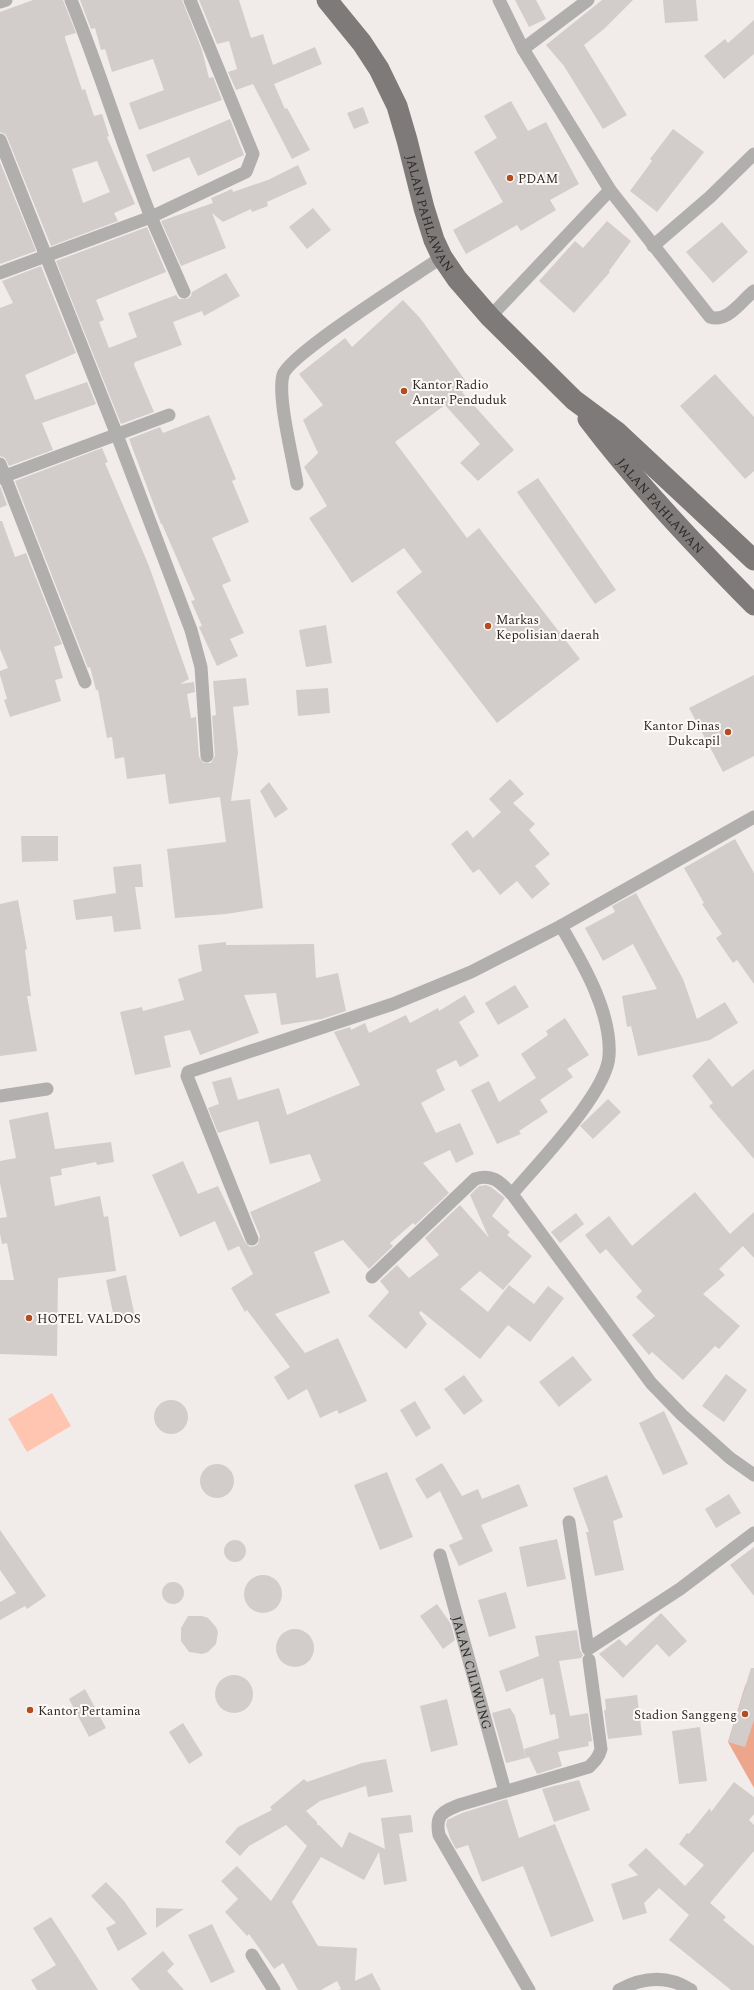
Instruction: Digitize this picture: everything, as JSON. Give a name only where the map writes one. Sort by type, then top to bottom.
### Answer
[{"type":"main road","name":"JALAN PAHLAWAN","points":[[327,0],[362,43],[379,70],[397,106],[424,208],[442,258],[457,279],[490,317],[574,400],[617,432],[754,560]]},
{"type":"main road","name":"JALAN PAHLAWAN","points":[[574,400],[605,441],[651,495],[705,555],[754,605]]},
{"type":"street","points":[[0,2],[6,0]]},
{"type":"street","points":[[71,0],[90,47],[98,73],[151,217],[184,292]]},
{"type":"street","points":[[0,273],[151,217],[241,176],[246,172],[254,154],[190,0]]},
{"type":"street","points":[[499,0],[523,49],[610,190],[710,317],[718,319],[724,317],[754,291]]},
{"type":"street","points":[[523,49],[588,0]]},
{"type":"street","points":[[0,140],[117,435],[198,651],[201,667],[207,756]]},
{"type":"street","points":[[653,246],[710,197],[754,154]]},
{"type":"street","points":[[490,317],[610,190]]},
{"type":"street","points":[[297,484],[282,394],[284,374],[292,362],[326,336],[442,258]]},
{"type":"street","points":[[85,682],[1,473],[117,435],[169,415]]},
{"type":"street","points":[[252,1239],[187,1076],[188,1072],[393,1004],[471,972],[561,926],[754,817]]},
{"type":"street","points":[[512,1194],[591,1100],[609,1058],[610,1045],[606,1022],[594,989],[561,926]]},
{"type":"street","points":[[0,1096],[47,1089]]},
{"type":"street","points":[[372,1277],[475,1179],[483,1176],[493,1177],[512,1194],[651,1383],[682,1416],[730,1458],[754,1475]]},
{"type":"street","points":[[569,1522],[588,1649],[680,1589],[754,1533]]},
{"type":"street","name":"JALAN CILIWUNG","points":[[440,1555],[505,1791]]},
{"type":"street","points":[[529,1990],[451,1858],[437,1828],[440,1817],[444,1812],[459,1805],[589,1767],[600,1756],[601,1749],[589,1660]]},
{"type":"street","points":[[252,1955],[274,1990]]},
{"type":"street","points":[[619,1990],[630,1984],[657,1978],[680,1982],[691,1990]]},
{"type":"shaded area","points":[[52,1393],[71,1426],[27,1452],[8,1419]]},
{"type":"shaded area","name":"Stadion Sanggeng","points":[[754,1671],[754,1788],[728,1742],[745,1686]]},
{"type":"building","points":[[33,0],[63,0],[76,33],[65,36],[65,38],[82,90],[85,89],[94,116],[102,114],[109,136],[107,137],[135,204],[114,213],[118,221],[51,246],[7,137],[5,134],[0,132],[0,12]],"holes":[[[97,161],[110,192],[83,203],[72,169]]]},
{"type":"building","points":[[80,0],[182,0],[202,50],[209,78],[213,77],[222,100],[139,130],[129,103],[164,90],[153,59],[112,72],[105,49],[101,50],[95,28],[91,29]]},
{"type":"building","points":[[199,0],[239,0],[251,38],[263,34],[273,65],[315,47],[322,64],[274,84],[285,109],[287,108],[310,150],[292,159],[253,84],[236,90],[228,72],[237,69],[229,41],[217,44]]},
{"type":"building","points":[[515,0],[536,0],[546,19],[529,27]]},
{"type":"building","points":[[602,0],[633,0],[604,29],[584,45],[627,115],[603,129],[564,66],[546,45]]},
{"type":"building","points":[[663,0],[696,0],[698,21],[665,23]]},
{"type":"building","points":[[754,20],[754,54],[724,79],[704,56],[725,39],[728,43]]},
{"type":"building","points":[[511,101],[528,131],[546,122],[579,184],[550,200],[556,210],[521,231],[517,225],[466,254],[453,230],[503,202],[474,152],[497,138],[484,116]]},
{"type":"building","points":[[363,107],[369,123],[354,129],[347,113]]},
{"type":"building","points":[[230,119],[244,155],[198,176],[189,157],[153,172],[146,155]]},
{"type":"building","points":[[673,129],[704,152],[657,212],[630,191],[652,161],[650,159]]},
{"type":"building","points":[[0,162],[36,251],[0,264]]},
{"type":"building","points":[[298,165],[307,184],[267,202],[268,206],[252,212],[251,209],[223,222],[212,213],[226,248],[181,266],[161,221],[213,203],[211,198],[232,189],[233,192],[268,180]]},
{"type":"building","points":[[313,208],[331,230],[307,249],[289,227]]},
{"type":"building","points":[[607,221],[631,241],[609,271],[610,272],[574,313],[539,281],[575,241],[583,248]]},
{"type":"building","points":[[722,222],[748,252],[713,283],[686,252]]},
{"type":"building","points":[[147,227],[166,272],[96,300],[104,320],[99,322],[109,348],[137,337],[128,313],[176,295],[179,299],[187,299],[191,296],[192,292],[226,273],[240,296],[204,316],[202,311],[173,322],[182,345],[135,362],[134,365],[154,412],[121,424],[56,261]]},
{"type":"building","points":[[41,266],[76,353],[25,375],[35,400],[87,382],[96,404],[42,423],[53,450],[9,466],[5,458],[0,456],[0,308],[13,303],[2,281]]},
{"type":"building","points":[[403,300],[420,318],[470,387],[462,392],[514,450],[478,481],[460,463],[480,444],[445,405],[395,442],[467,538],[479,528],[580,659],[497,723],[396,592],[422,572],[404,548],[352,583],[309,518],[327,506],[304,467],[318,453],[303,420],[323,405],[299,374],[345,338],[352,347]]},
{"type":"building","points":[[715,374],[754,417],[754,471],[745,479],[680,406]]},
{"type":"building","points":[[209,415],[236,479],[232,481],[249,522],[212,538],[231,581],[222,585],[244,633],[230,639],[238,656],[217,666],[199,627],[202,626],[191,601],[195,600],[161,524],[129,439],[160,427],[163,433]]},
{"type":"building","points":[[102,448],[108,462],[105,463],[149,566],[189,679],[180,684],[194,682],[195,692],[187,694],[191,718],[196,717],[199,757],[204,763],[211,763],[215,756],[212,716],[216,715],[213,681],[246,678],[249,705],[233,707],[238,752],[231,801],[250,799],[263,908],[226,914],[175,918],[167,849],[226,842],[220,797],[169,804],[165,774],[127,779],[124,757],[115,759],[112,737],[107,738],[98,690],[96,690],[90,667],[88,668],[15,481]]},
{"type":"building","points":[[538,478],[616,590],[595,604],[517,492]]},
{"type":"building","points":[[0,486],[7,505],[0,508]]},
{"type":"building","points":[[0,521],[2,521],[15,557],[26,553],[62,644],[54,647],[63,678],[55,680],[61,701],[10,717],[4,700],[7,699],[0,675],[0,671],[8,668],[0,649]]},
{"type":"building","points":[[326,625],[332,663],[306,667],[299,630]]},
{"type":"building","name":"Kantor Dinas Dukcapil","points":[[754,675],[754,756],[723,772],[689,708]]},
{"type":"building","points":[[328,688],[330,713],[298,716],[296,690]]},
{"type":"building","points":[[510,779],[524,794],[513,803],[535,824],[529,830],[550,854],[535,866],[550,884],[532,899],[517,881],[500,895],[479,869],[473,873],[451,844],[467,830],[473,838],[501,812],[489,799]]},
{"type":"building","points":[[269,782],[288,809],[275,818],[260,791]]},
{"type":"building","points":[[21,836],[58,836],[58,861],[22,862]]},
{"type":"building","points":[[735,839],[754,873],[754,984],[737,960],[733,963],[716,938],[722,934],[702,904],[704,903],[684,868]]},
{"type":"building","points":[[141,864],[143,887],[135,887],[141,929],[114,932],[112,916],[76,920],[73,900],[116,893],[113,867]]},
{"type":"building","points":[[636,893],[683,979],[697,1019],[725,1002],[738,1023],[710,1040],[638,1056],[631,1026],[627,1027],[622,996],[657,989],[633,944],[603,961],[585,928],[615,912],[612,906]]},
{"type":"building","points":[[18,900],[27,949],[25,950],[31,996],[27,996],[37,1051],[0,1056],[0,904]]},
{"type":"building","points":[[226,942],[226,945],[314,944],[316,978],[338,973],[346,1011],[322,1019],[281,1025],[276,993],[244,995],[259,1033],[200,1055],[190,1030],[164,1036],[171,1067],[135,1075],[120,1012],[142,1007],[143,1011],[184,1000],[178,979],[202,971],[198,945]]},
{"type":"building","points":[[515,985],[529,1007],[498,1025],[485,1003]]},
{"type":"building","points":[[465,995],[475,1012],[459,1022],[479,1056],[460,1067],[456,1060],[436,1070],[445,1090],[421,1103],[436,1133],[460,1123],[474,1154],[456,1163],[450,1150],[423,1163],[449,1193],[415,1225],[413,1223],[390,1243],[393,1246],[369,1269],[343,1240],[314,1252],[330,1293],[275,1314],[305,1353],[338,1338],[367,1401],[339,1414],[337,1410],[320,1418],[307,1389],[288,1400],[274,1377],[290,1367],[247,1310],[245,1312],[231,1288],[253,1274],[239,1246],[228,1251],[215,1221],[180,1237],[152,1175],[183,1161],[198,1194],[218,1186],[245,1242],[250,1247],[255,1246],[258,1244],[260,1236],[250,1212],[321,1181],[310,1154],[270,1164],[258,1121],[218,1133],[208,1108],[219,1104],[212,1082],[231,1077],[238,1100],[279,1088],[287,1115],[360,1085],[334,1032],[350,1027],[351,1030],[365,1023],[369,1033],[406,1015],[410,1023],[438,1008],[439,1011]]},
{"type":"building","points":[[565,1018],[589,1055],[567,1069],[573,1077],[540,1100],[548,1112],[519,1131],[521,1134],[497,1144],[471,1090],[489,1081],[499,1102],[536,1078],[521,1054],[548,1035],[546,1031]]},
{"type":"building","points":[[709,1058],[732,1087],[754,1069],[754,1159],[709,1106],[713,1103],[692,1076]]},
{"type":"building","points":[[608,1099],[621,1112],[593,1139],[580,1126]]},
{"type":"building","points":[[48,1112],[55,1149],[111,1142],[114,1162],[97,1165],[96,1162],[61,1169],[62,1175],[50,1177],[55,1206],[100,1196],[104,1217],[108,1216],[116,1271],[58,1278],[57,1356],[0,1354],[0,1280],[14,1280],[7,1243],[2,1244],[0,1234],[0,1218],[7,1217],[0,1183],[0,1161],[16,1158],[9,1120]]},
{"type":"building","points":[[486,1185],[505,1198],[492,1216],[510,1232],[507,1235],[532,1256],[503,1290],[480,1271],[460,1289],[488,1312],[509,1285],[534,1304],[548,1286],[564,1298],[530,1342],[508,1325],[480,1359],[421,1311],[419,1313],[427,1324],[406,1349],[368,1316],[389,1292],[380,1281],[397,1265],[409,1278],[439,1255],[425,1238],[460,1205],[489,1238],[470,1195],[479,1186]]},
{"type":"building","points":[[695,1192],[730,1234],[754,1212],[754,1258],[743,1246],[719,1269],[725,1275],[703,1294],[740,1326],[719,1349],[715,1346],[683,1380],[652,1352],[649,1355],[632,1335],[655,1316],[636,1297],[642,1291],[606,1249],[600,1254],[585,1235],[609,1216],[632,1246]]},
{"type":"building","points":[[576,1213],[584,1224],[560,1243],[551,1232]]},
{"type":"building","points":[[126,1275],[135,1317],[115,1322],[106,1280]]},
{"type":"building","points":[[573,1356],[592,1380],[559,1407],[539,1382]]},
{"type":"building","points":[[726,1374],[747,1390],[724,1422],[702,1406]]},
{"type":"building","points":[[464,1375],[483,1401],[464,1415],[444,1389]]},
{"type":"building","points":[[171,1400],[177,1401],[183,1405],[187,1411],[187,1423],[183,1429],[177,1433],[171,1434],[165,1433],[159,1429],[155,1423],[154,1417],[155,1411],[159,1405],[165,1401]]},
{"type":"building","points":[[415,1401],[431,1428],[416,1437],[400,1410]]},
{"type":"building","points":[[664,1411],[688,1464],[663,1475],[639,1423]]},
{"type":"building","points":[[442,1463],[462,1496],[478,1489],[482,1499],[519,1484],[528,1506],[481,1525],[493,1551],[459,1566],[449,1545],[463,1539],[440,1491],[427,1499],[415,1479]]},
{"type":"building","points":[[217,1464],[223,1465],[229,1469],[233,1475],[233,1487],[229,1493],[223,1497],[217,1498],[211,1497],[205,1493],[201,1487],[200,1481],[201,1475],[205,1469],[211,1465]]},
{"type":"building","points":[[387,1472],[413,1537],[380,1550],[354,1485]]},
{"type":"building","points":[[607,1475],[623,1517],[613,1521],[624,1570],[595,1576],[586,1532],[589,1532],[573,1488]]},
{"type":"building","points":[[729,1494],[741,1513],[716,1528],[705,1509]]},
{"type":"building","points":[[0,1530],[46,1596],[27,1609],[25,1606],[0,1620],[0,1602],[16,1593],[0,1570]]},
{"type":"building","points":[[557,1539],[566,1579],[527,1587],[519,1547]]},
{"type":"building","points":[[235,1540],[243,1543],[246,1551],[243,1559],[235,1562],[227,1559],[224,1551],[227,1543]]},
{"type":"building","points":[[754,1547],[754,1596],[730,1565]]},
{"type":"building","points":[[259,1575],[267,1575],[277,1580],[281,1587],[281,1601],[277,1608],[267,1613],[259,1613],[249,1608],[247,1605],[244,1598],[244,1590],[249,1580],[252,1578]]},
{"type":"building","points":[[173,1582],[181,1585],[184,1593],[181,1601],[173,1604],[165,1601],[162,1593],[165,1585]]},
{"type":"building","points":[[506,1592],[516,1628],[489,1637],[478,1600]]},
{"type":"building","points":[[437,1604],[451,1624],[455,1640],[443,1649],[420,1616]]},
{"type":"building","points":[[661,1613],[687,1641],[669,1657],[657,1644],[623,1678],[599,1654],[619,1639],[626,1646]]},
{"type":"building","points":[[188,1616],[202,1616],[208,1618],[216,1627],[218,1632],[216,1644],[208,1652],[202,1654],[189,1652],[181,1641],[181,1628]]},
{"type":"building","points":[[291,1629],[299,1629],[309,1634],[313,1641],[313,1655],[309,1662],[299,1667],[291,1667],[281,1662],[279,1659],[276,1652],[276,1644],[281,1634],[284,1632]]},
{"type":"building","points":[[577,1630],[580,1650],[583,1655],[581,1658],[559,1661],[570,1716],[588,1713],[592,1741],[588,1742],[589,1746],[558,1752],[562,1766],[537,1774],[529,1757],[526,1758],[524,1749],[559,1738],[555,1714],[550,1715],[543,1678],[506,1692],[499,1671],[539,1656],[535,1636]]},
{"type":"building","name":"Stadion Sanggeng","points":[[751,1668],[754,1668],[754,1720],[745,1747],[728,1742]]},
{"type":"building","points":[[230,1675],[238,1675],[248,1680],[252,1687],[252,1701],[248,1708],[238,1713],[230,1713],[220,1708],[218,1705],[215,1698],[215,1690],[220,1680],[223,1678]]},
{"type":"building","points":[[85,1689],[106,1728],[89,1737],[69,1699]]},
{"type":"building","points":[[637,1695],[642,1735],[608,1739],[604,1710],[606,1710],[605,1699]]},
{"type":"building","points":[[447,1699],[458,1745],[431,1752],[420,1706]]},
{"type":"building","points":[[510,1708],[515,1716],[526,1758],[506,1763],[492,1713]]},
{"type":"building","points":[[183,1723],[203,1755],[189,1764],[169,1732]]},
{"type":"building","points":[[700,1727],[707,1781],[679,1784],[672,1731]]},
{"type":"building","points":[[386,1759],[393,1792],[368,1797],[366,1786],[320,1801],[306,1811],[317,1822],[317,1825],[319,1825],[342,1848],[349,1832],[385,1849],[381,1818],[411,1815],[413,1832],[399,1834],[407,1881],[384,1885],[379,1852],[364,1880],[321,1857],[292,1902],[318,1946],[357,1948],[355,1981],[372,1973],[381,1990],[338,1990],[341,1989],[337,1981],[321,1990],[298,1990],[283,1963],[274,1969],[249,1934],[247,1936],[225,1912],[238,1899],[221,1881],[237,1866],[271,1901],[307,1846],[286,1825],[249,1846],[240,1856],[225,1842],[238,1827],[272,1810],[270,1807],[304,1779],[307,1782],[362,1763]]},
{"type":"building","points":[[579,1780],[590,1810],[554,1822],[542,1789]]},
{"type":"building","points":[[734,1782],[754,1797],[754,1814],[749,1820],[754,1825],[754,1851],[710,1903],[726,1917],[723,1920],[754,1946],[754,1990],[731,1990],[669,1940],[689,1915],[659,1888],[644,1903],[647,1913],[623,1920],[611,1884],[638,1875],[628,1865],[646,1848],[685,1886],[704,1865],[679,1844],[710,1808],[711,1812]]},
{"type":"building","points":[[507,1799],[519,1838],[555,1824],[594,1921],[551,1937],[523,1866],[482,1882],[468,1845],[456,1849],[450,1838],[446,1825],[447,1820],[462,1813]]},
{"type":"building","points":[[106,1882],[124,1901],[147,1934],[118,1951],[106,1928],[116,1923],[91,1896]]},
{"type":"building","points":[[156,1908],[184,1909],[156,1928]]},
{"type":"building","points":[[51,1917],[98,1990],[37,1990],[31,1980],[56,1965],[33,1928]]},
{"type":"building","points":[[212,1924],[235,1972],[211,1983],[188,1935]]},
{"type":"building","points":[[163,1951],[174,1964],[167,1971],[184,1990],[140,1990],[131,1979]]},
{"type":"place","name":"PDAM","points":[[510,178]]},
{"type":"place","name":"Kantor Radio Antar Penduduk","points":[[404,391]]},
{"type":"place","name":"Markas Kepolisian daerah","points":[[488,626]]},
{"type":"place","name":"Kantor Dinas Dukcapil","points":[[728,732]]},
{"type":"place","name":"HOTEL VALDOS","points":[[29,1318]]},
{"type":"place","name":"Kantor Pertamina","points":[[30,1710]]},
{"type":"place","name":"Stadion Sanggeng","points":[[745,1714]]}]
